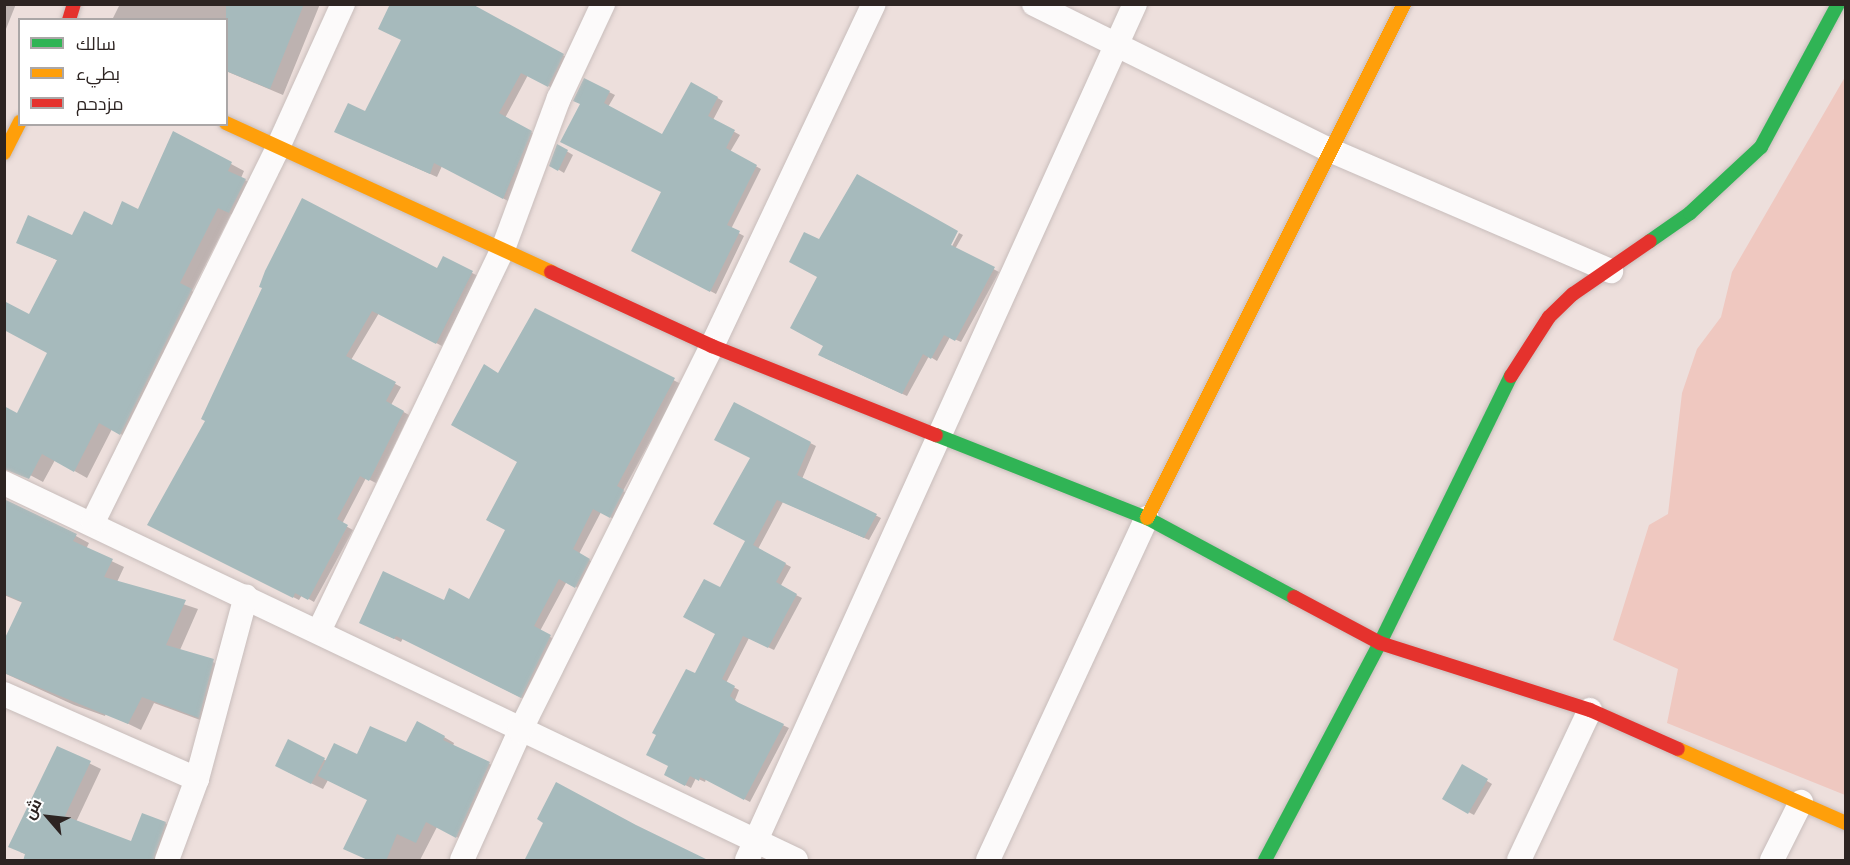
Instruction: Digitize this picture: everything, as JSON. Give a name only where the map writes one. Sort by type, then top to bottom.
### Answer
[{"type":"street","points":[[93,522],[278,147],[343,4]]},
{"type":"street","points":[[319,632],[503,249],[559,98],[603,4]]},
{"type":"street","points":[[462,861],[520,731],[712,346],[874,4]]},
{"type":"street","points":[[1034,4],[1115,46],[1332,151],[1611,271]]},
{"type":"street","points":[[751,852],[1135,4]]},
{"type":"street","points":[[987,861],[1146,518],[1404,4]]},
{"type":"street","points":[[1265,861],[1380,643],[1520,358],[1549,317],[1573,294],[1611,271],[1690,213],[1761,147],[1838,4]]},
{"type":"street","points":[[228,124],[712,346],[1146,518],[1380,643],[1590,710],[1845,823]]},
{"type":"street","points":[[4,483],[93,522],[520,731],[751,852],[796,861]]},
{"type":"street","points":[[167,861],[197,779],[246,596]]},
{"type":"street","points":[[4,694],[197,779]]},
{"type":"street","points":[[1519,861],[1590,710]]},
{"type":"street","points":[[1772,861],[1801,802]]},
{"type":"shaded area","points":[[1845,77],[1845,795],[1667,723],[1678,669],[1613,640],[1649,525],[1668,514],[1682,393],[1697,349],[1721,317],[1732,272]]},
{"type":"building","points":[[226,4],[304,4],[270,89],[228,72],[228,18],[226,18]]},
{"type":"building","points":[[390,4],[472,4],[564,54],[548,87],[521,73],[499,113],[532,131],[503,199],[434,163],[430,174],[334,132],[348,103],[365,111],[401,40],[378,29]]},
{"type":"building","points":[[584,78],[610,91],[604,103],[662,134],[691,82],[718,97],[708,116],[735,130],[726,148],[757,165],[727,225],[740,231],[710,292],[631,251],[661,192],[560,142],[580,104],[573,101]]},
{"type":"building","points":[[173,131],[232,162],[228,171],[246,179],[229,213],[218,208],[180,283],[192,289],[120,435],[99,423],[74,472],[42,454],[29,479],[4,469],[4,406],[17,413],[47,353],[4,330],[4,301],[29,314],[57,260],[16,243],[28,215],[72,235],[84,211],[112,225],[122,201],[138,209]]},
{"type":"building","points":[[557,144],[568,150],[558,171],[549,166]]},
{"type":"building","points":[[857,174],[958,231],[951,245],[995,267],[955,341],[944,335],[931,359],[923,354],[902,394],[818,355],[823,346],[790,328],[817,277],[789,262],[804,232],[819,239]]},
{"type":"building","points":[[302,198],[437,268],[443,256],[473,271],[436,344],[372,311],[346,356],[396,382],[386,401],[404,411],[369,481],[360,476],[337,519],[348,525],[308,600],[295,593],[293,598],[147,525],[205,421],[201,419],[262,288],[259,287],[265,271]]},
{"type":"building","points":[[535,308],[675,378],[617,486],[624,490],[610,518],[593,509],[573,549],[590,559],[575,588],[559,579],[534,626],[551,635],[521,698],[396,636],[394,639],[359,623],[383,571],[444,600],[449,588],[469,599],[505,530],[486,520],[517,462],[451,425],[484,364],[498,373]]},
{"type":"building","points":[[734,402],[811,442],[797,475],[877,514],[864,538],[777,500],[753,545],[786,563],[776,582],[797,594],[768,648],[743,636],[722,679],[735,686],[730,696],[737,702],[784,724],[744,800],[700,777],[699,781],[690,776],[685,786],[664,775],[668,766],[646,755],[656,735],[652,733],[686,669],[695,673],[715,634],[683,617],[704,579],[720,587],[745,541],[713,524],[750,458],[714,440]]},
{"type":"building","points":[[4,499],[77,534],[73,541],[113,559],[104,577],[186,600],[166,645],[214,659],[199,718],[142,697],[128,724],[4,673],[4,640],[22,602],[4,594]]},
{"type":"building","points":[[417,721],[445,736],[443,740],[490,762],[456,838],[426,822],[416,843],[397,834],[386,861],[370,861],[343,849],[367,800],[318,776],[334,743],[357,754],[370,726],[406,742]]},
{"type":"building","points":[[288,739],[325,758],[311,784],[275,766]]},
{"type":"building","points":[[57,746],[91,761],[65,816],[131,841],[142,813],[166,822],[153,861],[23,861],[25,854],[8,847]]},
{"type":"building","points":[[1462,764],[1488,779],[1468,814],[1442,799]]},
{"type":"building","points":[[556,782],[710,861],[524,861],[543,823],[537,819]]},
{"type":"traffic: fast","points":[[1650,241],[1690,213],[1761,147],[1838,4]]},
{"type":"traffic: fast","points":[[1265,860],[1380,643],[1511,376]]},
{"type":"traffic: fast","points":[[936,435],[1147,518],[1294,597]]},
{"type":"traffic: slow","points":[[1147,518],[1404,4]]},
{"type":"traffic: slow","points":[[228,124],[551,272]]},
{"type":"traffic: slow","points":[[4,153],[18,126]]},
{"type":"traffic: slow","points":[[1678,749],[1846,823]]},
{"type":"traffic: jam","points":[[70,18],[74,4]]},
{"type":"traffic: jam","points":[[1511,376],[1549,317],[1573,294],[1650,241]]},
{"type":"traffic: jam","points":[[551,272],[712,346],[936,435]]},
{"type":"traffic: jam","points":[[1294,597],[1380,643],[1590,710],[1678,749]]}]
